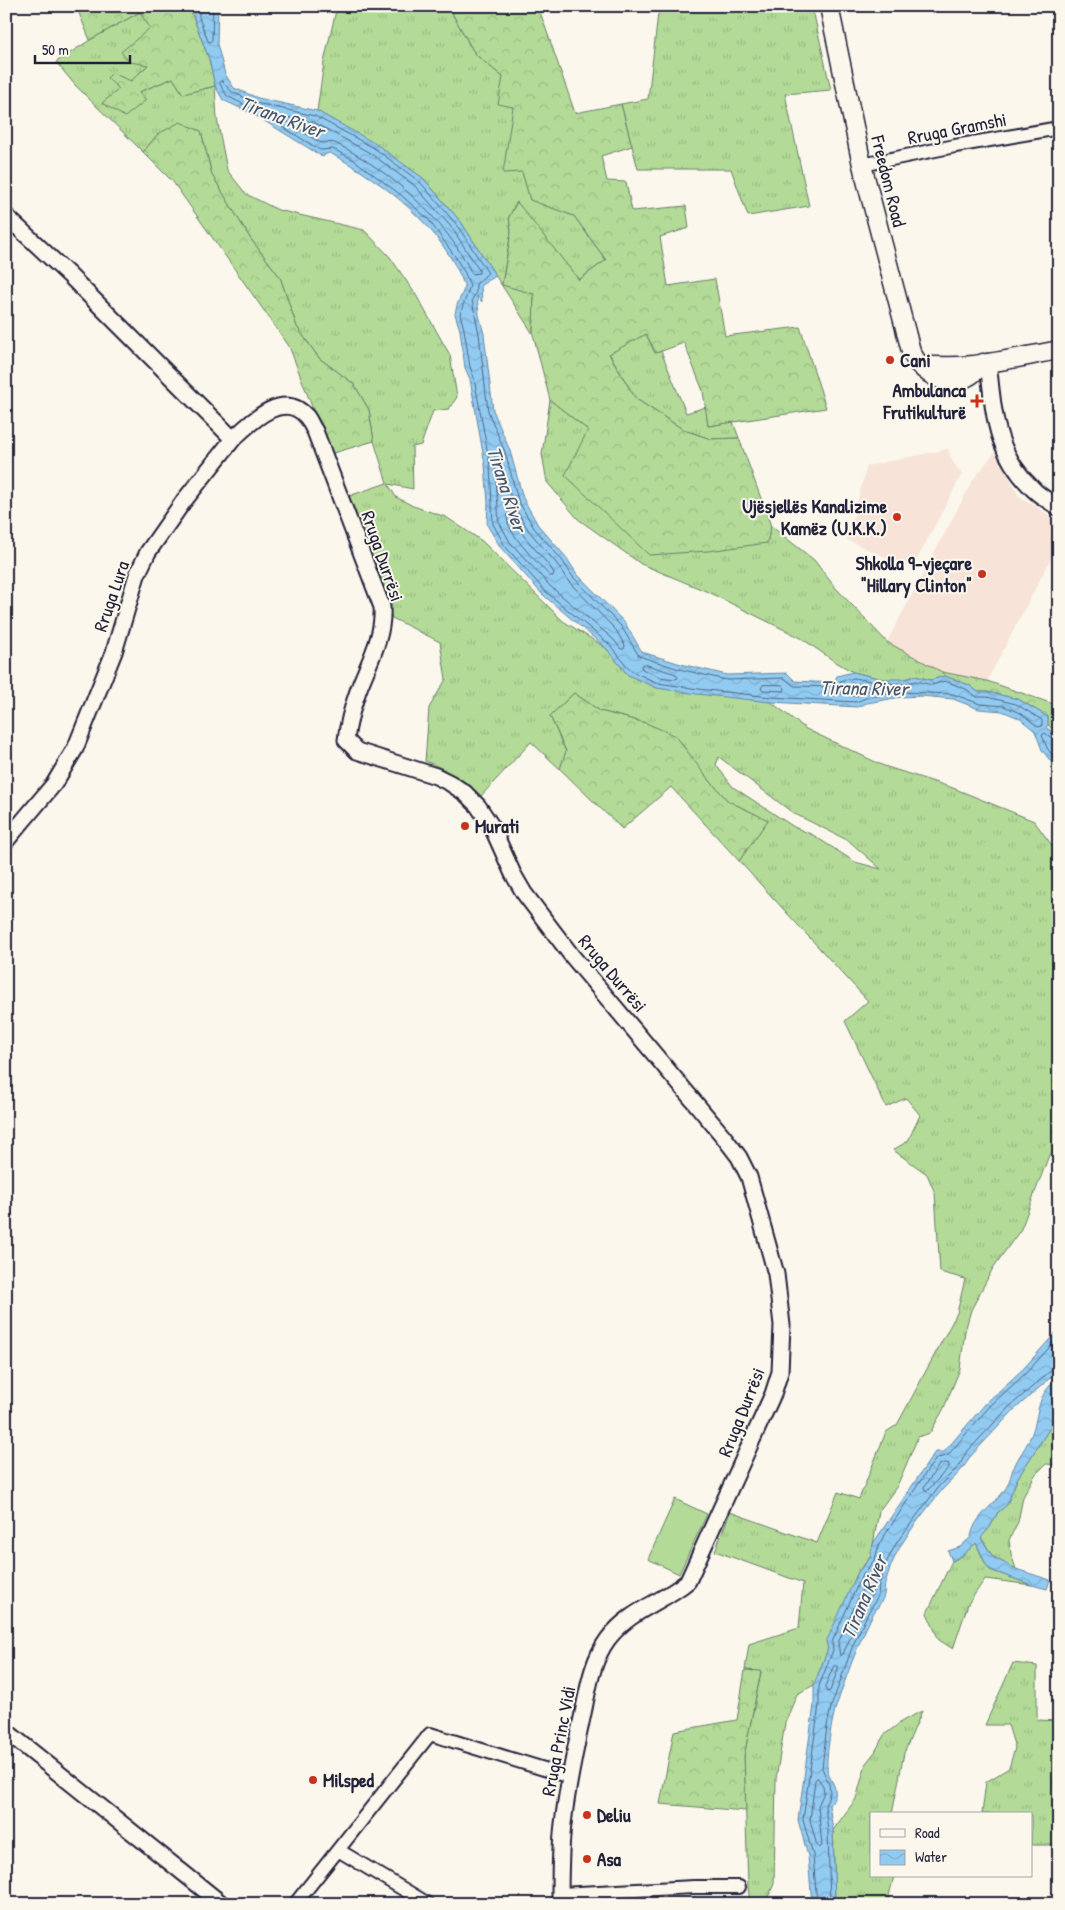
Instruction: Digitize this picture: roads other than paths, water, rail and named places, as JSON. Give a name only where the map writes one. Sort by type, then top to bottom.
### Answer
[{"type":"main road","name":"Freedom Road","points":[[829,6],[862,165],[907,340],[917,364],[931,375],[944,380],[956,381],[969,376],[986,362]]},
{"type":"main road","points":[[986,362],[1059,350]]},
{"type":"street","name":"Rruga Gramshi","points":[[862,165],[954,146],[1059,128]]},
{"type":"street","points":[[6,216],[69,275],[233,439]]},
{"type":"street","points":[[986,362],[994,417],[999,438],[1007,455],[1034,490],[1059,508]]},
{"type":"street","name":"Rruga Lura","points":[[6,841],[54,784],[75,749],[114,652],[137,575],[148,552],[183,502],[233,439],[266,411],[290,406],[298,411]]},
{"type":"street","name":"Rruga Durrësi","points":[[298,411],[307,418],[315,432],[382,607],[383,621],[380,638],[349,717],[346,740],[357,751],[436,776],[465,793],[478,806],[492,827],[513,874],[524,893],[572,956],[723,1136],[739,1158],[755,1196],[776,1274],[782,1325],[780,1372],[761,1421],[688,1580],[681,1587],[645,1606]]},
{"type":"street","name":"Rruga Princ Vidi","points":[[560,1899],[564,1817],[570,1777],[592,1673],[598,1655],[608,1639],[620,1626],[645,1606]]},
{"type":"street","points":[[6,1731],[222,1904]]},
{"type":"street","points":[[296,1904],[430,1734],[570,1777]]},
{"type":"street","points":[[338,1850],[424,1903]]},
{"type":"street","points":[[560,1899],[694,1887],[739,1887]]},
{"type":"water","name":"Tirana River","points":[[194,6],[218,6],[217,44],[225,74],[234,88],[258,98],[317,111],[376,144],[423,178],[461,222],[496,276],[481,285],[482,302],[477,296],[479,315],[484,334],[493,410],[510,451],[523,498],[538,525],[566,557],[577,574],[625,623],[642,652],[727,675],[787,673],[795,681],[834,683],[837,676],[853,672],[882,679],[905,679],[915,676],[931,680],[945,676],[969,685],[978,692],[987,692],[1018,699],[1048,717],[1048,725],[1046,727],[1057,736],[1057,733],[1059,734],[1059,772],[1042,750],[1035,731],[1019,718],[1002,711],[979,709],[953,699],[921,696],[901,697],[867,703],[857,707],[771,702],[657,688],[628,675],[606,648],[542,594],[501,548],[487,525],[488,503],[485,465],[470,379],[465,368],[460,330],[455,314],[465,287],[455,265],[427,226],[410,209],[371,178],[330,153],[323,157],[253,114],[223,100],[215,86],[209,59],[194,19]]},
{"type":"water","name":"Tirana River","points":[[1059,1329],[1059,1370],[1013,1411],[969,1458],[967,1463],[942,1490],[921,1517],[901,1545],[890,1568],[885,1583],[884,1596],[872,1615],[861,1640],[834,1712],[827,1767],[835,1791],[833,1800],[829,1805],[833,1830],[835,1904],[812,1904],[808,1856],[798,1820],[814,1705],[814,1685],[828,1649],[826,1642],[858,1572],[871,1557],[874,1542],[935,1452],[944,1452],[986,1403],[1024,1368]]},
{"type":"water","points":[[1059,1375],[1059,1392],[1056,1397],[1051,1426],[1017,1479],[1007,1505],[998,1512],[990,1527],[981,1538],[993,1557],[1016,1569],[1050,1580],[1047,1589],[990,1570],[976,1543],[962,1556],[952,1561],[948,1551],[960,1547],[971,1537],[980,1517],[1007,1486],[1013,1469],[1035,1425],[1042,1397]]},
{"type":"place","name":"Cani","points":[[890,360]]},
{"type":"place","name":"Ambulanca Frutikulturë","points":[[977,401]]},
{"type":"place","name":"Ujësjellës Kanalizime Kamëz (U.K.K.)","points":[[897,517]]},
{"type":"place","name":"Shkolla 9-vjeçare \"Hillary Clinton\"","points":[[982,574]]},
{"type":"place","name":"Murati","points":[[465,826]]},
{"type":"place","name":"Milsped","points":[[313,1780]]},
{"type":"place","name":"Deliu","points":[[587,1815]]},
{"type":"place","name":"Asa","points":[[587,1859]]}]
